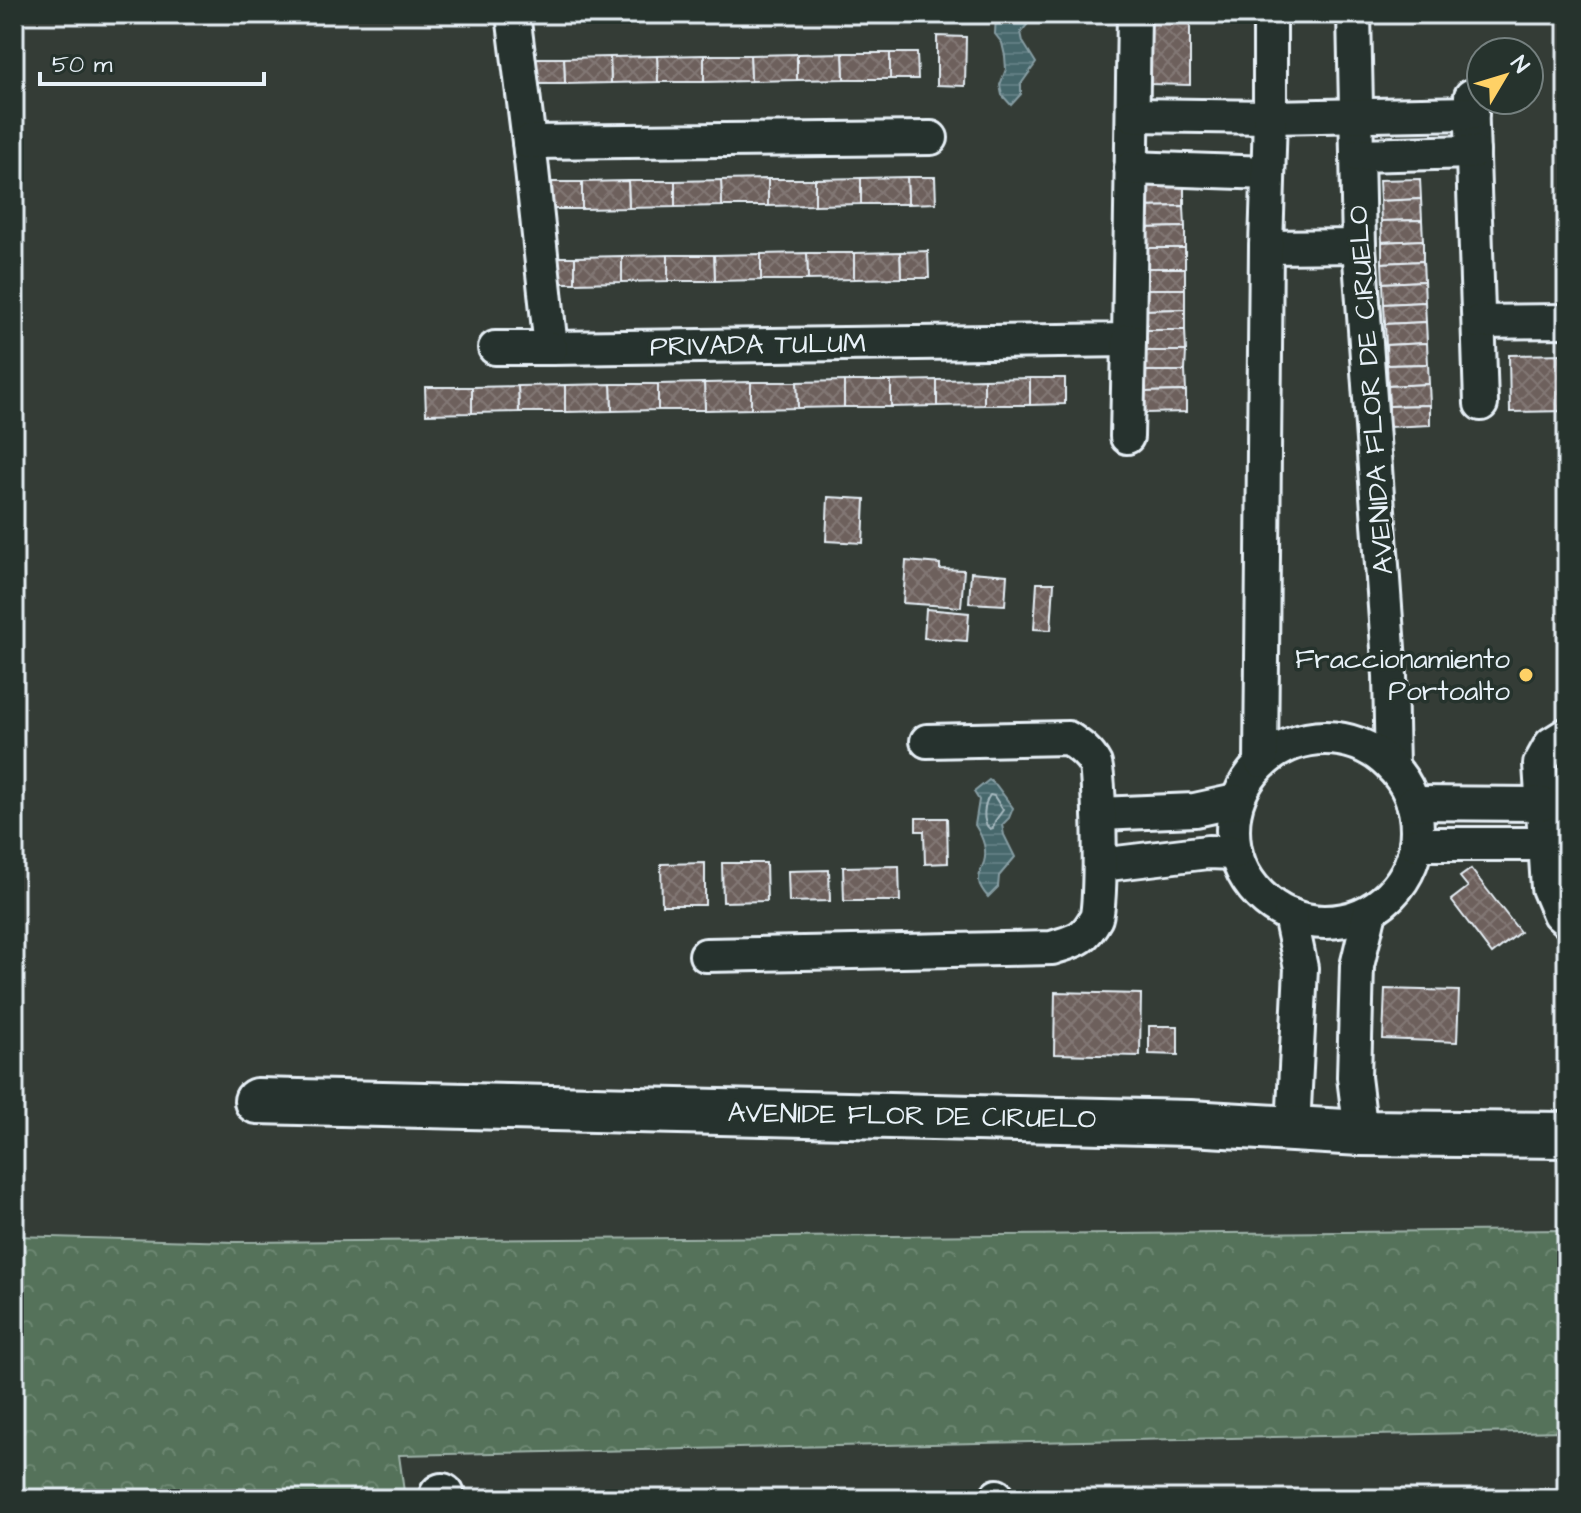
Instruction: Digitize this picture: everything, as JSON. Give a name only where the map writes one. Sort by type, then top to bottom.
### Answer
[{"type":"main road","name":"AVENIDE FLOR DE CIRUELO","points":[[257,1101],[1190,1123],[1361,1133],[1567,1135]]},
{"type":"street","points":[[513,14],[551,348]]},
{"type":"street","points":[[1127,437],[1134,14]]},
{"type":"street","points":[[1261,761],[1270,14]]},
{"type":"street","name":"AVENIDA FLOR DE CIRUELO","points":[[1354,14],[1359,246],[1390,676],[1392,767]]},
{"type":"street","points":[[1133,115],[1357,116],[1471,105],[1481,404]]},
{"type":"street","points":[[529,142],[931,138]]},
{"type":"street","points":[[1358,155],[1473,152]]},
{"type":"street","points":[[1131,168],[1268,173]]},
{"type":"street","points":[[1266,247],[1359,246]]},
{"type":"street","points":[[1479,322],[1567,321]]},
{"type":"street","name":"PRIVADA TULUM","points":[[495,348],[1129,340]]},
{"type":"street","points":[[1567,734],[1551,744],[1540,764],[1548,888],[1559,914],[1567,921]]},
{"type":"street","name":"AVENIDA FLOR DE CIRUELO","points":[[1313,737],[1343,738],[1369,749],[1392,767],[1405,784],[1417,823],[1416,844],[1408,871],[1392,894],[1370,911],[1344,921],[1317,922],[1290,915],[1265,901],[1246,880],[1235,853],[1232,827],[1236,801],[1246,779],[1261,761],[1286,745],[1313,737]]},
{"type":"street","points":[[706,955],[1052,948],[1083,938],[1099,914],[1100,865],[1096,765],[1085,750],[1068,738],[927,741]]},
{"type":"street","points":[[1099,814],[1195,810],[1236,801]]},
{"type":"street","points":[[1413,803],[1542,804]]},
{"type":"street","points":[[1416,844],[1544,844]]},
{"type":"street","points":[[1100,865],[1208,852],[1235,853]]},
{"type":"street","points":[[1361,1133],[1354,1077],[1357,966],[1370,911]]},
{"type":"street","points":[[1290,915],[1301,968],[1293,1128]]},
{"type":"green space","points":[[1567,1230],[1567,1431],[399,1455],[405,1499],[14,1499],[14,1236],[235,1242]]},
{"type":"water","points":[[996,14],[1031,15],[1021,32],[1023,42],[1036,63],[1021,84],[1021,94],[1011,105],[1002,95],[1000,85],[1006,69],[1002,43],[995,34]]},
{"type":"water","points":[[989,780],[1013,808],[1002,825],[1015,857],[999,876],[998,887],[988,897],[979,880],[985,852],[975,825],[979,800],[974,792]]},
{"type":"building","points":[[1151,14],[1190,14],[1190,85],[1150,84]]},
{"type":"building","points":[[937,36],[966,37],[965,86],[937,85]]},
{"type":"building","points":[[843,53],[890,53],[890,79],[844,79]]},
{"type":"building","points":[[843,53],[844,79],[797,80],[797,54]]},
{"type":"building","points":[[890,53],[917,53],[918,79],[890,79]]},
{"type":"building","points":[[797,54],[797,80],[751,81],[750,55]]},
{"type":"building","points":[[704,55],[750,55],[751,81],[704,82]]},
{"type":"building","points":[[704,55],[704,82],[658,82],[657,56]]},
{"type":"building","points":[[657,56],[658,82],[611,83],[610,57]]},
{"type":"building","points":[[610,57],[611,83],[565,84],[564,58]]},
{"type":"building","points":[[534,58],[564,58],[565,84],[535,84]]},
{"type":"building","points":[[907,177],[935,177],[936,203],[908,204]]},
{"type":"building","points":[[907,177],[908,204],[861,204],[861,178]]},
{"type":"building","points":[[861,178],[861,204],[815,205],[815,179]]},
{"type":"building","points":[[768,179],[815,179],[815,205],[768,206]]},
{"type":"building","points":[[768,179],[768,206],[722,206],[721,180]]},
{"type":"building","points":[[1420,179],[1421,199],[1380,201],[1379,180]]},
{"type":"building","points":[[721,180],[722,206],[675,207],[675,181]]},
{"type":"building","points":[[628,181],[675,181],[675,207],[629,208]]},
{"type":"building","points":[[628,181],[629,208],[582,209],[582,182]]},
{"type":"building","points":[[552,182],[582,182],[582,209],[553,209]]},
{"type":"building","points":[[1144,186],[1184,186],[1184,206],[1144,207]]},
{"type":"building","points":[[1421,199],[1422,220],[1381,221],[1380,201]]},
{"type":"building","points":[[1184,206],[1185,227],[1144,228],[1144,207]]},
{"type":"building","points":[[1422,220],[1423,240],[1382,242],[1381,221]]},
{"type":"building","points":[[1185,227],[1185,248],[1144,248],[1144,228]]},
{"type":"building","points":[[1423,240],[1423,261],[1382,263],[1382,242]]},
{"type":"building","points":[[1144,248],[1185,248],[1185,268],[1144,268]]},
{"type":"building","points":[[928,251],[929,278],[901,278],[900,252]]},
{"type":"building","points":[[900,252],[901,278],[854,279],[854,253]]},
{"type":"building","points":[[807,253],[854,253],[854,279],[808,280]]},
{"type":"building","points":[[807,253],[808,280],[761,280],[761,254]]},
{"type":"building","points":[[761,254],[761,280],[715,281],[714,255]]},
{"type":"building","points":[[668,255],[714,255],[715,281],[668,281]]},
{"type":"building","points":[[668,255],[668,281],[622,282],[622,256]]},
{"type":"building","points":[[622,256],[622,282],[575,283],[575,257]]},
{"type":"building","points":[[545,257],[575,257],[575,283],[546,283]]},
{"type":"building","points":[[1423,261],[1424,281],[1383,283],[1382,263]]},
{"type":"building","points":[[1144,268],[1185,268],[1185,289],[1145,289]]},
{"type":"building","points":[[1424,281],[1425,302],[1384,304],[1383,283]]},
{"type":"building","points":[[1145,289],[1185,289],[1185,309],[1144,310]]},
{"type":"building","points":[[1425,302],[1426,322],[1385,324],[1384,304]]},
{"type":"building","points":[[1185,309],[1185,330],[1145,330],[1144,310]]},
{"type":"building","points":[[1426,322],[1427,343],[1386,345],[1385,324]]},
{"type":"building","points":[[1145,330],[1185,330],[1186,351],[1145,351]]},
{"type":"building","points":[[1427,343],[1428,364],[1387,365],[1386,345]]},
{"type":"building","points":[[1145,351],[1186,351],[1185,371],[1145,371]]},
{"type":"building","points":[[1567,354],[1567,411],[1510,412],[1509,355]]},
{"type":"building","points":[[1428,364],[1429,384],[1388,386],[1387,365]]},
{"type":"building","points":[[1145,371],[1185,371],[1186,391],[1145,392]]},
{"type":"building","points":[[1030,378],[1030,405],[984,405],[984,379]]},
{"type":"building","points":[[1030,378],[1065,378],[1065,404],[1030,405]]},
{"type":"building","points":[[984,379],[984,405],[937,406],[937,380]]},
{"type":"building","points":[[937,380],[937,406],[891,407],[891,381]]},
{"type":"building","points":[[844,381],[844,407],[798,408],[797,382]]},
{"type":"building","points":[[844,381],[891,381],[891,407],[844,407]]},
{"type":"building","points":[[751,382],[751,409],[705,410],[704,383]]},
{"type":"building","points":[[751,382],[797,382],[798,408],[751,409]]},
{"type":"building","points":[[704,383],[705,410],[658,410],[658,384]]},
{"type":"building","points":[[611,384],[658,384],[658,410],[612,411]]},
{"type":"building","points":[[611,384],[612,411],[565,412],[565,385]]},
{"type":"building","points":[[1429,384],[1430,405],[1389,406],[1388,386]]},
{"type":"building","points":[[565,385],[565,412],[519,412],[518,386]]},
{"type":"building","points":[[518,386],[519,412],[472,413],[472,387]]},
{"type":"building","points":[[425,387],[472,387],[472,413],[426,414]]},
{"type":"building","points":[[1186,391],[1186,412],[1145,413],[1145,392]]},
{"type":"building","points":[[1430,405],[1430,425],[1389,427],[1389,406]]},
{"type":"building","points":[[828,497],[865,499],[863,543],[826,541]]},
{"type":"building","points":[[906,561],[940,564],[940,569],[964,570],[961,607],[903,603]]},
{"type":"building","points":[[971,572],[1007,575],[1005,605],[969,603]]},
{"type":"building","points":[[1037,583],[1054,583],[1051,630],[1034,629]]},
{"type":"building","points":[[926,609],[969,613],[967,641],[924,638]]},
{"type":"building","points":[[1560,639],[1567,639],[1567,690],[1561,690]]},
{"type":"building","points":[[916,818],[947,818],[948,863],[925,864],[924,831],[916,831]]},
{"type":"building","points":[[705,863],[705,905],[662,905],[661,864]]},
{"type":"building","points":[[722,863],[766,863],[767,901],[723,902]]},
{"type":"building","points":[[899,866],[900,901],[844,901],[843,867]]},
{"type":"building","points":[[1471,869],[1520,932],[1492,954],[1451,900],[1468,887],[1460,877]]},
{"type":"building","points":[[829,870],[830,901],[789,902],[788,871]]},
{"type":"building","points":[[1385,989],[1459,991],[1457,1042],[1383,1039]]},
{"type":"building","points":[[1055,992],[1141,994],[1140,1056],[1054,1054]]},
{"type":"building","points":[[1149,1026],[1178,1026],[1178,1055],[1149,1054]]},
{"type":"place","name":"Fraccionamiento Portoalto","points":[[1526,675]]}]
